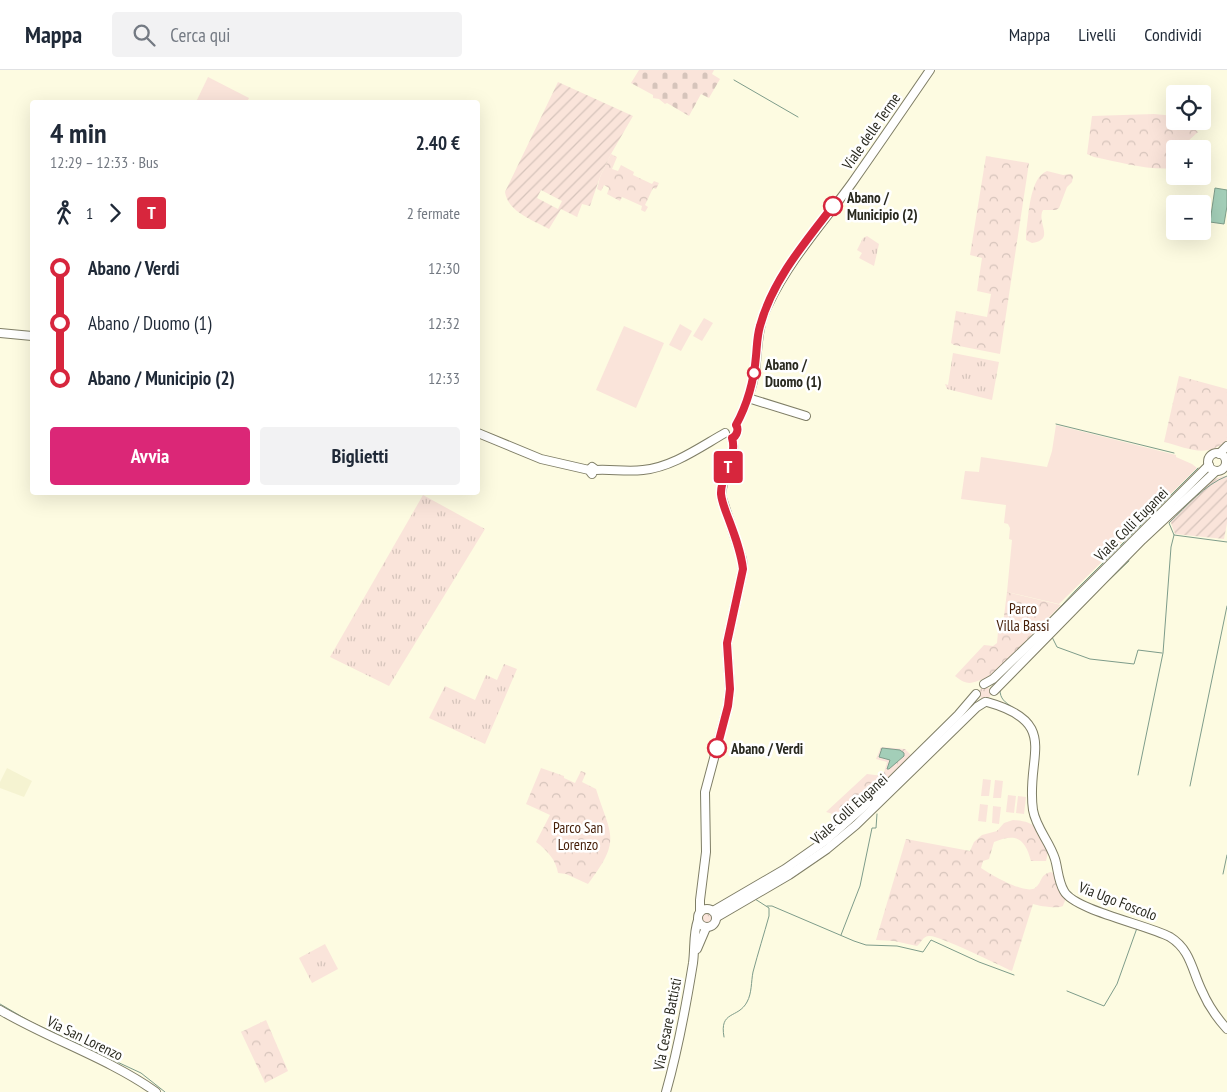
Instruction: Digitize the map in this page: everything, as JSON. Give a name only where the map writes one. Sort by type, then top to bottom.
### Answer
[{"type":"street","name":"Viale delle Terme","points":[[729,436],[726,429],[730,425],[736,425],[748,398],[755,371],[760,326],[767,307],[792,261],[851,183],[930,70]]},
{"type":"street","points":[[0,333],[30,336]]},
{"type":"street","points":[[748,398],[806,416]]},
{"type":"street","points":[[480,434],[541,459],[592,470],[631,471],[660,466],[729,436]]},
{"type":"street","name":"Via Cesare Battisti","points":[[666,1092],[693,961],[706,928],[714,925],[707,914],[703,885],[706,852],[705,792],[728,706],[730,689],[727,643],[743,569],[742,559],[721,495],[722,484],[734,447],[729,436]]},
{"type":"street","name":"Viale Colli Euganei","points":[[707,914],[786,869],[824,841],[878,795],[958,715],[976,694],[978,687],[993,680],[1040,635],[1209,465],[1211,456],[1219,454],[1227,446]]},
{"type":"street","name":"Viale Colli Euganei","points":[[707,914],[789,875],[827,849],[856,825],[977,706],[992,698],[994,692],[1142,540],[1222,470],[1226,460],[1219,454]]},
{"type":"street","points":[[1209,465],[1211,469],[1222,470]]},
{"type":"street","points":[[984,684],[990,686],[994,692]]},
{"type":"street","name":"Via Ugo Foscolo","points":[[994,692],[1004,706]]},
{"type":"street","points":[[976,694],[979,700],[986,702]]},
{"type":"street","name":"Via Ugo Foscolo","points":[[986,702],[1004,706],[1019,714],[1031,725],[1035,744],[1034,812],[1038,826],[1055,859],[1064,893],[1077,903],[1160,932],[1182,946],[1191,961],[1207,1002],[1227,1029]]},
{"type":"street","points":[[706,928],[701,925],[707,914]]},
{"type":"street","name":"Via Cesare Battisti","points":[[693,961],[695,933],[707,914]]},
{"type":"street","name":"Via San Lorenzo","points":[[0,1010],[23,1024],[90,1054],[140,1080],[156,1092]]},
{"type":"shaded area","points":[[1215,188],[1227,190],[1224,224],[1211,222]]},
{"type":"shaded area","points":[[882,748],[900,750],[904,753],[904,756],[887,769],[890,760],[879,757]]},
{"type":"shaded area","points":[[7,768],[32,781],[24,797],[0,788],[0,782]]},
{"type":"green space","points":[[639,70],[714,70],[712,74],[720,79],[709,98],[701,94],[689,116],[659,99],[653,98],[653,95],[631,83]]},
{"type":"green space","points":[[208,77],[249,98],[248,100],[197,100]]},
{"type":"green space","points":[[558,82],[633,116],[600,177],[590,206],[582,204],[577,217],[561,209],[549,229],[516,210],[507,199],[505,192]],"holes":[[[541,190],[562,201],[558,209],[537,198]]]},
{"type":"green space","points":[[1166,115],[1166,130],[1196,130],[1198,132],[1189,140],[1166,140],[1166,169],[1145,167],[1087,154],[1092,116]]},
{"type":"green space","points":[[611,154],[617,157],[612,169],[618,171],[621,165],[634,172],[633,175],[652,184],[654,181],[659,183],[656,189],[653,188],[645,205],[648,207],[645,212],[641,210],[642,206],[622,197],[620,201],[607,194],[609,188],[604,185],[601,191],[597,189],[600,177]]},
{"type":"green space","points":[[986,156],[1029,163],[1000,354],[951,343],[956,311],[987,317],[991,294],[977,291],[982,258],[970,255]]},
{"type":"green space","points":[[1047,171],[1063,175],[1071,174],[1073,176],[1072,182],[1067,187],[1059,208],[1056,210],[1043,210],[1043,238],[1032,243],[1026,240],[1031,198],[1037,181]]},
{"type":"green space","points":[[867,236],[879,244],[874,266],[859,258],[862,253],[857,250],[863,238]]},
{"type":"green space","points":[[704,318],[713,323],[702,341],[693,336]]},
{"type":"green space","points":[[680,324],[692,331],[681,351],[669,345]]},
{"type":"green space","points":[[624,326],[664,343],[636,408],[596,390]]},
{"type":"green space","points":[[953,353],[999,362],[992,400],[947,389],[945,384],[948,385]]},
{"type":"green space","points":[[1179,376],[1227,389],[1227,440],[1220,446],[1205,451],[1164,442]]},
{"type":"green space","points":[[1056,425],[1176,455],[1176,457],[1197,468],[1059,604],[1007,592],[1012,540],[1009,539],[1010,528],[1008,524],[1004,523],[1006,505],[961,499],[965,471],[979,472],[981,457],[1047,467],[1052,451]]},
{"type":"green space","points":[[1227,476],[1227,523],[1224,539],[1175,534],[1170,520],[1202,488],[1217,478]]},
{"type":"green space","points":[[423,495],[485,529],[389,686],[330,657]]},
{"type":"green space","name":"Parco Villa Bassi","points":[[1007,592],[1061,605],[989,678],[972,683],[960,680],[955,676],[984,645],[993,646],[997,643],[998,632],[1002,632]]},
{"type":"green space","points":[[504,664],[517,669],[485,744],[429,718],[445,686],[475,700],[486,675],[497,680]]},
{"type":"green space","points":[[985,687],[991,693],[985,699],[979,693]]},
{"type":"green space","points":[[881,747],[905,749],[911,755],[846,818],[826,812],[867,774],[883,776],[887,762],[876,759]]},
{"type":"green space","name":"Parco San Lorenzo","points":[[541,768],[564,776],[564,778],[575,783],[581,771],[586,773],[582,782],[596,789],[609,828],[610,838],[606,857],[588,884],[566,874],[558,873],[550,856],[536,842],[550,815],[526,804]]},
{"type":"green space","points":[[983,779],[991,780],[989,796],[981,796]]},
{"type":"green space","points":[[995,780],[1003,781],[1001,798],[993,798]]},
{"type":"green space","points":[[1008,795],[1016,796],[1014,813],[1006,812]]},
{"type":"green space","points":[[1018,796],[1026,797],[1024,814],[1016,813]]},
{"type":"green space","points":[[980,804],[988,805],[986,822],[978,821]]},
{"type":"green space","points":[[993,806],[1001,807],[999,824],[992,823]]},
{"type":"green space","points":[[564,812],[575,819],[563,841],[552,834]]},
{"type":"green space","points":[[1013,820],[1027,822],[1036,827],[1049,848],[1046,861],[1031,861],[1026,847],[1022,843],[1014,838],[1008,838],[994,842],[989,859],[983,861],[981,868],[1008,883],[1024,889],[1035,888],[1047,873],[1051,872],[1055,874],[1066,898],[1061,907],[1033,904],[1012,971],[935,937],[925,937],[917,946],[894,941],[876,940],[906,839],[970,851],[974,842],[982,835],[997,831],[1004,823]]},
{"type":"green space","points":[[707,911],[712,913],[714,918],[712,923],[707,925],[702,923],[700,918],[702,913]]},
{"type":"green space","points":[[325,944],[338,969],[312,983],[299,958]]},
{"type":"green space","points":[[266,1020],[288,1071],[265,1083],[241,1032]]},
{"type":"waterway","points":[[734,80],[798,117]]},
{"type":"waterway","points":[[1056,424],[1174,453]]},
{"type":"waterway","points":[[1051,617],[1198,468]]},
{"type":"waterway","points":[[1227,476],[1203,490],[1169,523],[1174,535],[1227,542]]},
{"type":"waterway","points":[[1138,775],[1163,653],[1171,547],[1174,535]]},
{"type":"waterway","points":[[1085,603],[1129,561]]},
{"type":"waterway","points":[[1190,786],[1227,606]]},
{"type":"waterway","points":[[1052,637],[1057,647],[1090,659],[1134,664],[1138,650],[1162,653]]},
{"type":"waterway","points":[[1000,690],[1002,698],[1012,707]]},
{"type":"waterway","points":[[841,935],[860,886],[872,828],[876,828],[877,814]]},
{"type":"waterway","points":[[1223,874],[1227,855]]},
{"type":"waterway","points":[[724,1037],[724,1023],[730,1016],[739,1011],[749,999],[753,972],[769,916],[769,908],[755,899]]},
{"type":"waterway","points":[[767,906],[772,906],[866,945],[897,946],[923,952],[931,940],[979,962],[1014,975]]},
{"type":"waterway","points":[[1067,991],[1104,1006],[1117,984],[1137,928]]},
{"type":"waterway","points":[[0,1004],[31,1022],[141,1073],[165,1092]]},
{"type":"bus line","name":"T","points":[[717,748],[728,706],[730,689],[729,664],[726,650],[728,635],[743,577],[742,559],[723,504],[722,484],[733,453],[734,443],[732,438],[735,437],[738,428],[736,425],[752,384],[758,334],[767,307],[792,261],[833,206]]},
{"type":"place","name":"Abano / Municipio (2)","points":[[833,206]]},
{"type":"place","name":"Abano / Duomo (1)","points":[[754,373]]},
{"type":"place","name":"Abano / Verdi","points":[[717,748]]}]
